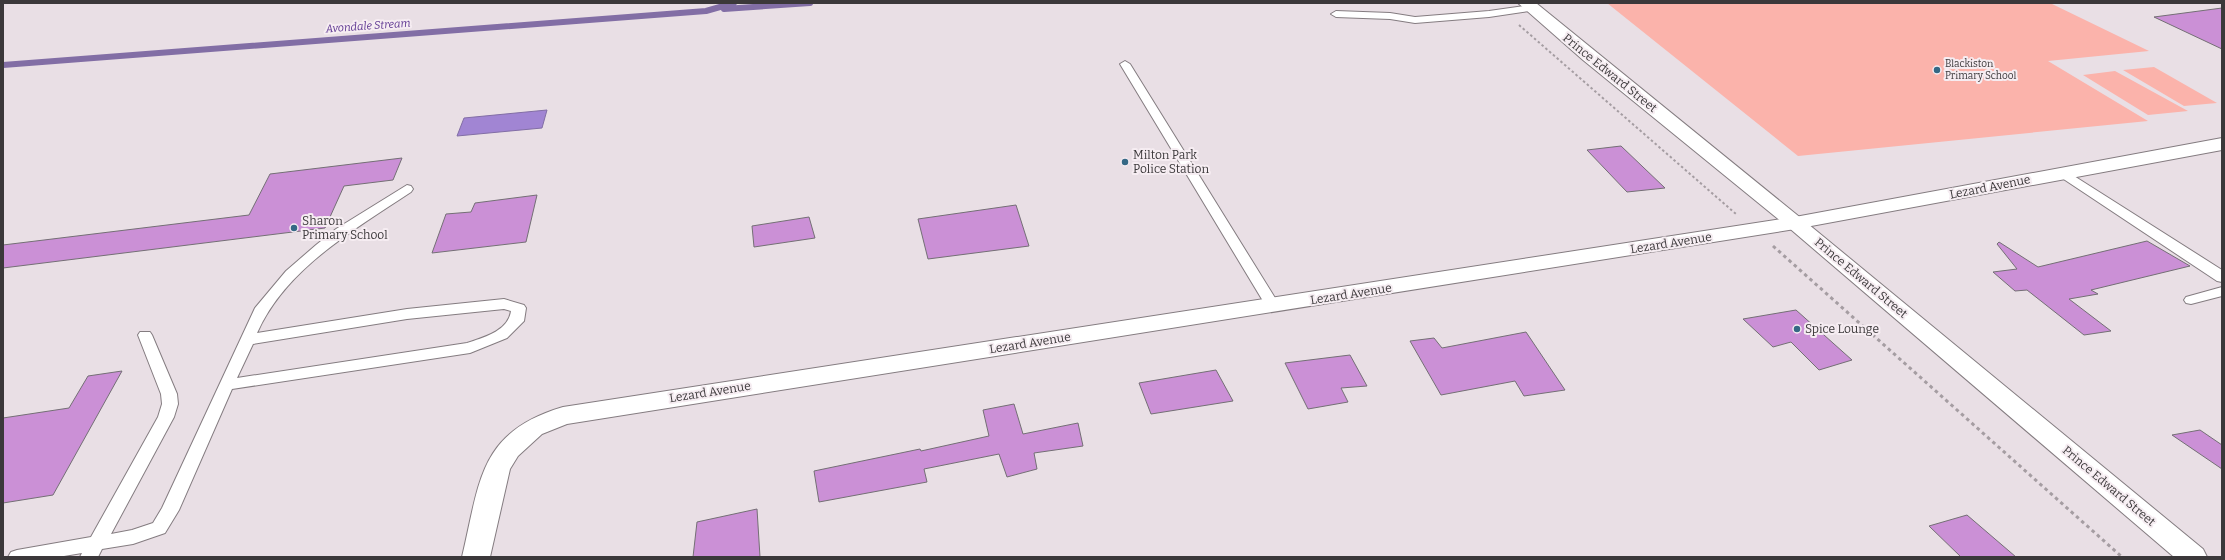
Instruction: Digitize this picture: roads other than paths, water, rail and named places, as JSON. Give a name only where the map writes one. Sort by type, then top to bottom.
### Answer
[{"type":"street","name":"Prince Edward Street","points":[[1529,5],[1795,223],[2193,557]]},
{"type":"street","name":"Lezard Avenue","points":[[476,557],[497,468],[509,449],[532,428],[562,416],[1273,306],[1795,223],[2222,144]]},
{"type":"lane","points":[[1336,14],[1390,16],[1415,20],[1505,12],[1529,5]]},
{"type":"lane","points":[[1125,64],[1273,306]]},
{"type":"lane","points":[[2063,173],[2217,273],[2222,278]]},
{"type":"lane","points":[[18,557],[92,551],[159,528],[170,510],[260,311],[291,274],[341,232],[407,189]]},
{"type":"lane","points":[[2191,300],[2222,291]]},
{"type":"lane","points":[[227,385],[470,348],[502,335],[517,321],[519,308],[504,304],[407,314],[247,340]]},
{"type":"lane","points":[[92,551],[166,417],[170,404],[169,394],[145,335]]},
{"type":"waterway","name":"Avondale Stream","points":[[3,65],[706,11],[734,3]]},
{"type":"waterway","points":[[724,9],[810,3]]},
{"type":"place","name":"Blackiston Primary School","points":[[1937,70]]},
{"type":"place","name":"Milton Park Police Station","points":[[1125,162]]},
{"type":"place","name":"Sharon Primary School","points":[[294,228]]},
{"type":"place","name":"Spice Lounge","points":[[1797,329]]}]
